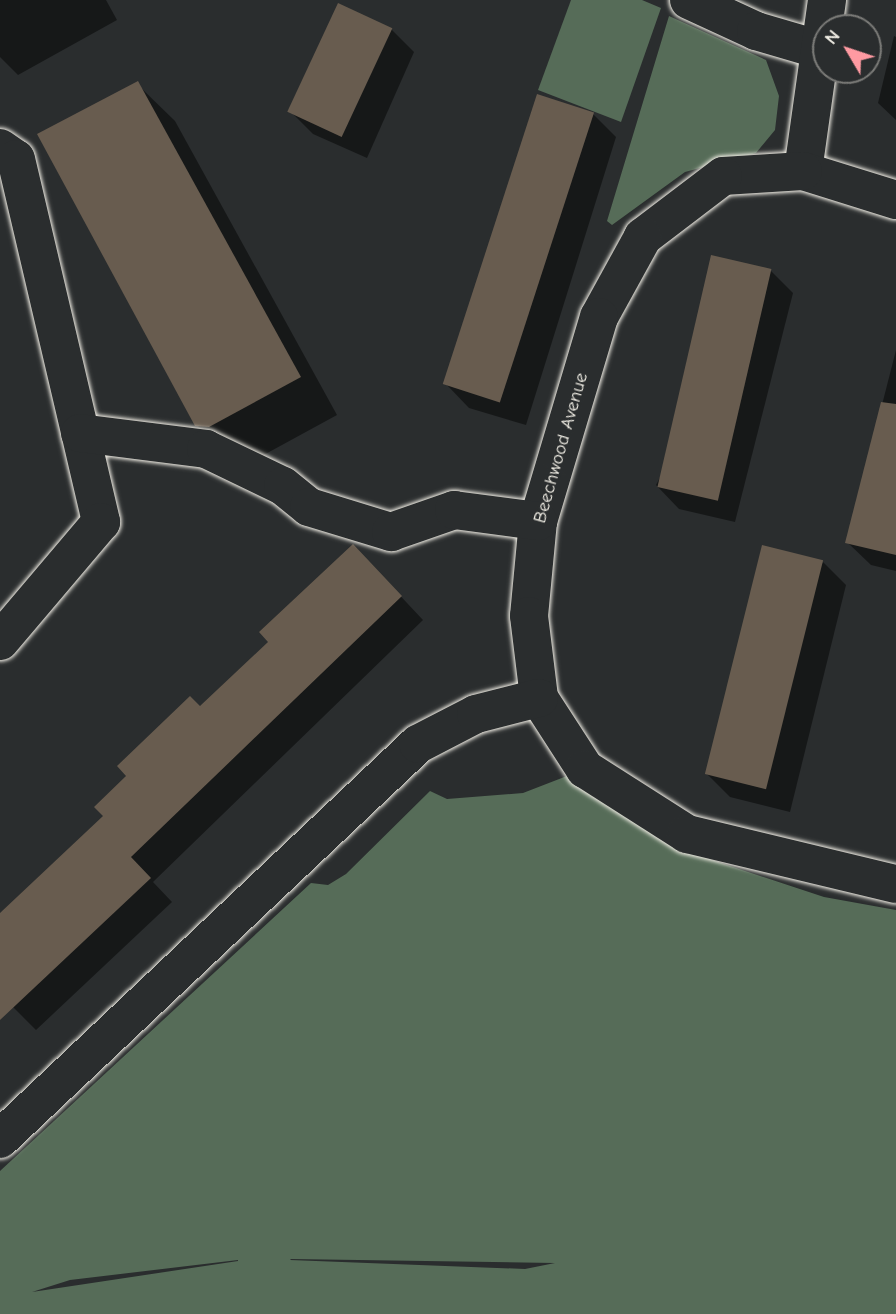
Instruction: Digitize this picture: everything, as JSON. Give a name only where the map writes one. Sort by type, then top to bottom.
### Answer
[{"type":"street","points":[[689,0],[756,32],[812,49]]},
{"type":"street","points":[[803,172],[813,84]]},
{"type":"street","points":[[0,148],[16,159],[101,522],[0,641]]},
{"type":"street","name":"Beechwood Avenue","points":[[896,200],[803,172],[723,176],[643,237],[598,317],[538,521],[529,616],[539,698],[585,769],[687,834],[896,884]]},
{"type":"street","points":[[80,433],[206,449],[283,486],[309,507],[391,533],[454,510],[538,521]]},
{"type":"street","points":[[0,1139],[418,744],[476,714],[539,698]]},
{"type":"green space","points":[[571,0],[642,0],[661,8],[621,122],[538,90]]},
{"type":"green space","points":[[669,16],[766,60],[779,96],[775,130],[756,153],[685,172],[612,225],[607,221]]},
{"type":"green space","points":[[585,769],[712,860],[824,897],[896,910],[896,1314],[0,1314],[0,1171],[311,883],[328,885],[346,874],[430,791],[447,799],[523,793]],"holes":[[[291,1259],[555,1263],[525,1269]],[[238,1261],[32,1292],[70,1280]]]},
{"type":"building","points":[[338,3],[392,28],[342,137],[287,112]]},
{"type":"building","points":[[138,81],[301,377],[209,427],[195,426],[37,134]]},
{"type":"building","points":[[537,94],[594,113],[500,403],[443,384]]},
{"type":"building","points":[[711,255],[771,269],[718,501],[657,487]]},
{"type":"building","points":[[881,402],[896,404],[896,555],[845,543]]},
{"type":"building","points":[[353,544],[402,596],[131,857],[151,878],[0,1020],[0,913],[103,816],[94,807],[126,776],[117,766],[190,696],[200,706],[268,642],[259,632]]},
{"type":"building","points":[[762,545],[823,560],[766,789],[705,774]]}]
